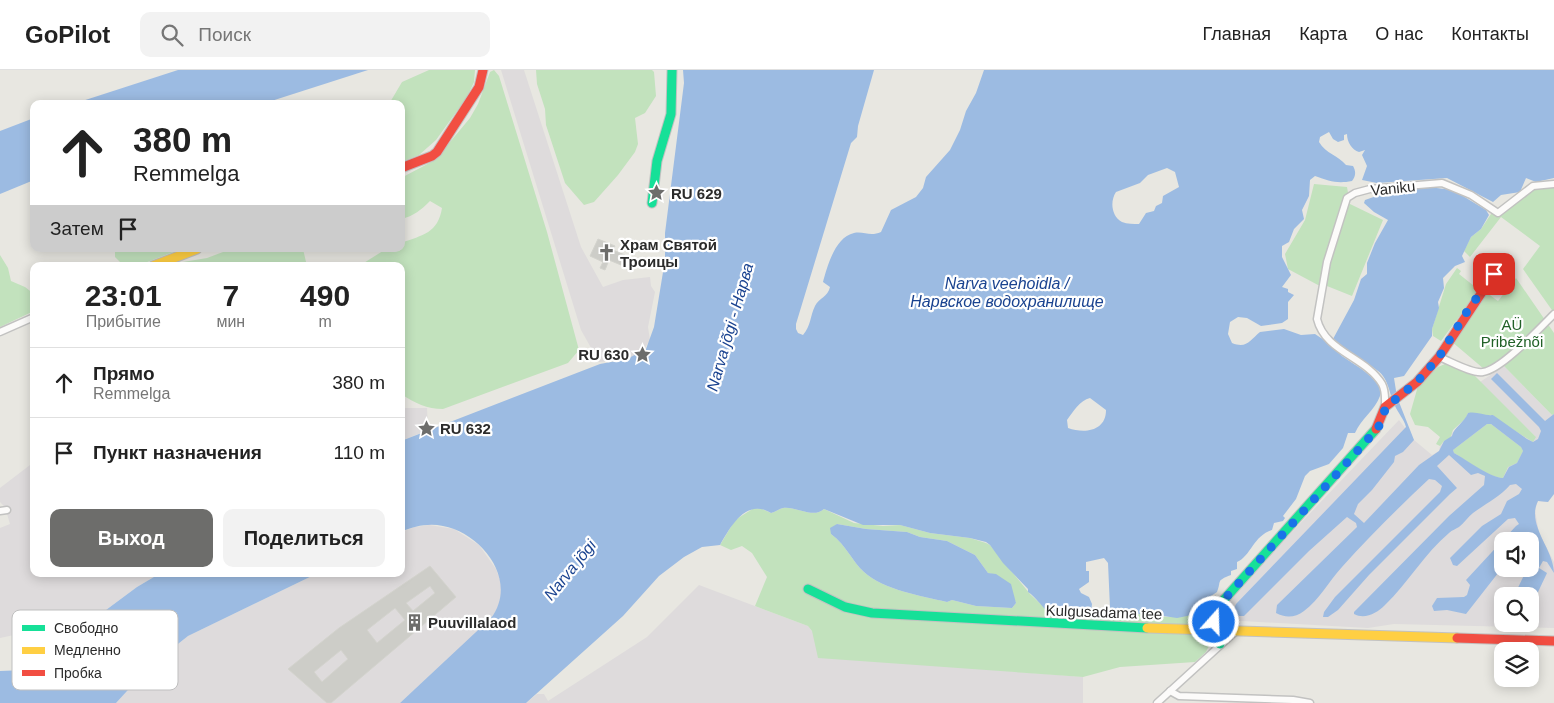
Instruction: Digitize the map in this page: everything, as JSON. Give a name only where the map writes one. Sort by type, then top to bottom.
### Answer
[{"type":"street","points":[[405,166],[436,152],[479,87],[483,70]]},
{"type":"street","points":[[652,203],[657,161],[671,114],[672,70]]},
{"type":"street","name":"Vaniku","points":[[1388,405],[1382,383],[1369,371],[1342,352],[1319,326],[1317,319],[1326,262],[1347,198],[1355,193],[1370,189],[1442,183],[1471,195],[1498,213],[1533,186],[1554,184]]},
{"type":"street","points":[[163,262],[189,252]]},
{"type":"street","points":[[1220,644],[1213,612],[1369,438],[1379,426],[1388,405],[1417,382],[1439,357],[1468,310],[1494,274]]},
{"type":"street","points":[[1439,357],[1481,373],[1493,369],[1554,314]]},
{"type":"street","points":[[0,332],[30,319]]},
{"type":"street","name":"Kulgusadama tee","points":[[808,589],[845,607],[872,613],[1101,626],[1554,641]]},
{"type":"street","points":[[1157,703],[1237,630]]},
{"type":"street","points":[[1170,691],[1179,696],[1293,700],[1310,703]]},
{"type":"shaded area","points":[[501,70],[524,70],[581,247],[603,287],[623,280],[650,277],[651,286],[655,292],[648,327],[650,340],[645,348],[629,359],[599,362],[581,330]]},
{"type":"shaded area","points":[[1504,366],[1552,415],[1554,414],[1554,494],[1548,502],[1538,501],[1535,510],[1539,532],[1494,532],[1494,577],[1539,577],[1539,533],[1554,562],[1554,628],[1539,628],[1539,587],[1494,587],[1494,626],[1394,624],[1368,628],[1224,620],[1219,616],[1229,598],[1399,420],[1414,440],[1432,455],[1439,451],[1440,446],[1466,418],[1536,437],[1480,382]]},
{"type":"shaded area","points":[[405,408],[427,408],[428,430],[405,439]]},
{"type":"shaded area","points":[[30,465],[30,577],[154,577],[106,610],[12,610],[12,635],[0,638],[0,528],[10,524],[5,507],[0,502],[0,488]]},
{"type":"shaded area","points":[[429,525],[454,529],[479,545],[496,569],[502,585],[502,596],[498,608],[488,622],[400,703],[116,703],[128,690],[178,690],[178,644],[188,636],[310,577],[405,577],[405,531]]},
{"type":"shaded area","points":[[699,585],[808,626],[812,631],[983,669],[1083,677],[1083,703],[526,703],[537,694],[544,694],[548,701],[647,637]]},
{"type":"green space","points":[[429,70],[475,70],[474,82],[467,97],[436,140],[419,155],[405,160],[405,100],[391,100],[402,82]]},
{"type":"green space","points":[[494,70],[499,76],[547,232],[579,350],[568,363],[443,409],[426,407],[405,396],[405,262],[365,262],[381,252],[405,252],[405,242],[423,235],[437,223],[442,208],[430,201],[417,212],[405,218],[405,176],[435,160],[470,118],[478,104],[490,72]]},
{"type":"green space","points":[[536,70],[652,70],[654,72],[656,96],[645,113],[635,118],[638,144],[635,152],[594,202],[584,205],[565,183],[546,125],[545,109],[537,84]]},
{"type":"green space","name":"AÜ Pribežnõi","points":[[1554,182],[1554,313],[1523,269],[1540,246],[1501,217],[1470,257],[1464,251],[1471,237],[1481,229],[1493,211],[1497,214],[1528,186]]},
{"type":"green space","points":[[1314,184],[1347,187],[1350,204],[1383,220],[1352,296],[1327,286],[1318,285],[1288,269],[1285,254],[1305,220]]},
{"type":"green space","points":[[115,252],[173,252],[147,262],[120,262],[115,257]]},
{"type":"green space","points":[[223,252],[304,252],[306,262],[183,262],[207,258]]},
{"type":"green space","points":[[0,255],[8,268],[11,281],[30,291],[30,313],[0,327]]},
{"type":"green space","name":"AÜ Pribežnõi","points":[[1457,268],[1461,271],[1459,274],[1479,290],[1441,341],[1433,336],[1432,329],[1446,284]]},
{"type":"green space","name":"AÜ Pribežnõi","points":[[1516,278],[1554,333],[1554,414],[1552,415],[1504,366],[1494,364],[1484,369],[1451,341],[1487,293],[1498,301]]},
{"type":"green space","points":[[1445,364],[1475,376],[1536,437],[1533,442],[1496,419],[1493,415],[1484,416],[1468,413],[1466,418],[1453,430],[1450,439],[1444,441],[1440,446],[1436,444],[1440,437],[1428,427],[1415,425],[1410,414],[1418,386],[1438,367]]},
{"type":"green space","points":[[1487,424],[1491,424],[1521,447],[1523,451],[1517,463],[1508,467],[1503,478],[1484,472],[1454,453],[1453,450]]},
{"type":"green space","points":[[754,508],[771,513],[783,508],[810,513],[820,512],[824,509],[854,523],[883,526],[900,525],[930,533],[970,538],[990,545],[1030,594],[1055,615],[1069,617],[1091,612],[1150,614],[1167,617],[1197,614],[1199,612],[1207,622],[1213,637],[1206,652],[1195,662],[1120,667],[1083,677],[818,658],[812,631],[808,626],[755,606],[767,577],[752,553],[742,546],[731,550],[720,545],[735,520]],"holes":[[[837,524],[866,529],[907,532],[920,537],[947,541],[975,555],[988,573],[992,574],[1013,596],[1016,603],[1012,608],[976,606],[952,600],[947,602],[892,588],[864,572],[841,543],[831,534]]]},
{"type":"water","points":[[178,70],[368,70],[274,100],[85,100]]},
{"type":"water","name":"Narva veehoidla / Нарвское водохранилище","points":[[683,70],[874,70],[858,126],[857,137],[851,143],[796,324],[798,333],[803,335],[808,328],[815,306],[829,290],[830,287],[823,282],[837,246],[847,236],[854,233],[874,234],[881,232],[891,210],[916,197],[923,188],[926,177],[950,150],[960,130],[966,111],[976,93],[984,70],[1554,70],[1554,178],[1536,182],[1526,178],[1520,192],[1501,195],[1493,202],[1447,178],[1377,183],[1362,180],[1367,166],[1362,155],[1365,150],[1359,152],[1352,148],[1347,134],[1344,135],[1344,140],[1338,142],[1333,139],[1329,132],[1320,137],[1319,142],[1325,149],[1346,165],[1353,166],[1355,172],[1352,181],[1329,181],[1315,176],[1310,180],[1309,196],[1302,210],[1304,219],[1294,229],[1289,242],[1282,246],[1282,257],[1291,275],[1282,287],[1288,289],[1288,292],[1294,295],[1288,302],[1288,319],[1282,323],[1261,326],[1247,318],[1238,317],[1230,322],[1228,334],[1232,343],[1241,345],[1248,343],[1260,332],[1284,329],[1301,335],[1315,334],[1373,378],[1380,390],[1380,396],[1355,433],[1348,433],[1343,448],[1329,464],[1310,471],[1305,476],[1296,499],[1283,516],[1285,518],[1283,521],[1274,523],[1272,530],[1256,541],[1246,555],[1237,562],[1237,569],[1231,571],[1231,575],[1221,580],[1217,592],[1200,603],[1197,614],[1177,618],[1150,614],[1115,614],[1110,608],[1108,563],[1104,558],[1086,562],[1086,571],[1089,571],[1089,582],[1079,589],[1081,593],[1089,597],[1092,604],[1091,612],[1063,617],[1052,615],[1028,592],[1028,589],[986,542],[930,533],[900,525],[863,525],[824,509],[820,512],[810,513],[783,508],[771,513],[762,509],[754,509],[740,516],[720,545],[702,547],[684,557],[659,576],[623,616],[526,703],[400,703],[491,618],[499,604],[501,589],[498,574],[492,561],[483,548],[471,538],[457,530],[438,525],[422,526],[405,530],[405,439],[600,364],[627,359],[646,349],[654,327],[665,260],[665,233],[684,83]],"holes":[[[1167,168],[1175,172],[1179,187],[1163,196],[1162,203],[1156,206],[1154,211],[1146,213],[1139,224],[1126,223],[1118,219],[1112,204],[1116,192],[1140,183],[1148,175]],[[1090,398],[1106,410],[1105,417],[1098,427],[1081,431],[1068,428],[1067,420],[1086,399]]]},
{"type":"water","points":[[30,120],[30,182],[0,194],[0,131]]},
{"type":"water","points":[[1428,187],[1453,190],[1486,210],[1489,215],[1481,229],[1471,237],[1462,256],[1465,262],[1455,266],[1443,278],[1444,288],[1438,302],[1439,308],[1432,329],[1432,336],[1404,376],[1394,378],[1397,397],[1414,440],[1403,452],[1395,456],[1394,462],[1372,490],[1358,504],[1354,514],[1364,523],[1419,465],[1439,451],[1444,441],[1452,436],[1468,413],[1493,415],[1527,439],[1533,442],[1538,439],[1541,431],[1539,427],[1491,379],[1497,373],[1545,421],[1554,414],[1554,494],[1548,502],[1538,501],[1535,519],[1550,555],[1554,573],[1547,562],[1543,561],[1539,568],[1539,532],[1510,532],[1519,524],[1515,518],[1508,519],[1457,566],[1453,565],[1450,558],[1482,526],[1501,514],[1507,501],[1519,494],[1522,489],[1516,484],[1510,485],[1440,541],[1382,608],[1367,616],[1354,614],[1449,516],[1484,485],[1485,476],[1478,473],[1471,475],[1449,455],[1437,466],[1457,488],[1369,575],[1338,610],[1328,617],[1323,617],[1324,612],[1335,597],[1440,492],[1442,486],[1435,480],[1429,479],[1384,522],[1304,611],[1290,616],[1276,613],[1277,605],[1357,527],[1356,523],[1347,517],[1309,551],[1244,616],[1237,616],[1232,613],[1236,604],[1406,427],[1382,374],[1333,339],[1354,300],[1361,279],[1367,274],[1367,263],[1375,243],[1388,220],[1374,212],[1364,203],[1365,200],[1385,193]],"holes":[[[1487,424],[1491,424],[1521,447],[1523,451],[1517,463],[1509,467],[1503,478],[1485,471],[1454,453],[1453,450]]]},
{"type":"water","points":[[837,524],[866,529],[907,532],[920,537],[947,541],[975,555],[988,573],[996,574],[1011,584],[1016,603],[1012,608],[976,606],[952,600],[947,602],[892,588],[864,572],[841,543],[831,534],[830,528]]},
{"type":"water","points":[[1494,550],[1495,577],[1466,614],[1447,610],[1434,611],[1432,606],[1437,598],[1464,597],[1467,595],[1470,585],[1466,580]]},
{"type":"water","points":[[1539,568],[1547,573],[1539,590],[1539,587],[1518,587],[1523,577],[1539,577]]},
{"type":"water","points":[[154,577],[310,577],[188,636],[178,644],[178,610],[106,610]]},
{"type":"water","points":[[0,671],[12,671],[12,690],[128,690],[116,703],[0,703]]},
{"type":"building","name":"Храм Святой Троицы","points":[[598,239],[615,246],[613,250],[625,255],[621,265],[609,260],[605,270],[600,268],[603,262],[590,256]]},
{"type":"building","points":[[430,566],[456,597],[331,703],[327,703],[288,669],[339,628]],"holes":[[[430,586],[435,593],[413,611],[406,603]],[[395,608],[405,620],[377,643],[367,630]],[[341,650],[348,659],[322,682],[314,672]]]},
{"type":"traffic: fast","points":[[652,203],[657,161],[671,114],[672,70]]},
{"type":"traffic: fast","points":[[1220,644],[1213,623],[1213,612],[1376,429]]},
{"type":"traffic: fast","points":[[808,589],[845,607],[872,613],[1147,628]]},
{"type":"traffic: slow","points":[[163,262],[189,252]]},
{"type":"traffic: slow","points":[[1147,628],[1457,638]]},
{"type":"traffic: jam","points":[[405,166],[432,156],[437,152],[479,87],[483,70]]},
{"type":"traffic: jam","points":[[1376,429],[1385,407],[1417,382],[1439,357],[1494,274]]},
{"type":"traffic: jam","points":[[1457,638],[1554,641]]},
{"type":"place","name":"RU 629","points":[[657,193]]},
{"type":"place","name":"Храм Святой Троицы","points":[[606,253]]},
{"type":"place","name":"RU 630","points":[[643,354]]},
{"type":"place","name":"RU 632","points":[[426,428]]},
{"type":"place","name":"Puuvillalaod","points":[[414,622]]},
{"type":"route","points":[[1214,622],[1213,612],[1227,594],[1369,438],[1379,426],[1386,407],[1417,382],[1439,357],[1468,310],[1494,274]]},
{"type":"water label","name":"Narva jõgi - Нарва","points":[[730,327]]},
{"type":"water label","name":"Narva jõgi","points":[[570,570]]}]
